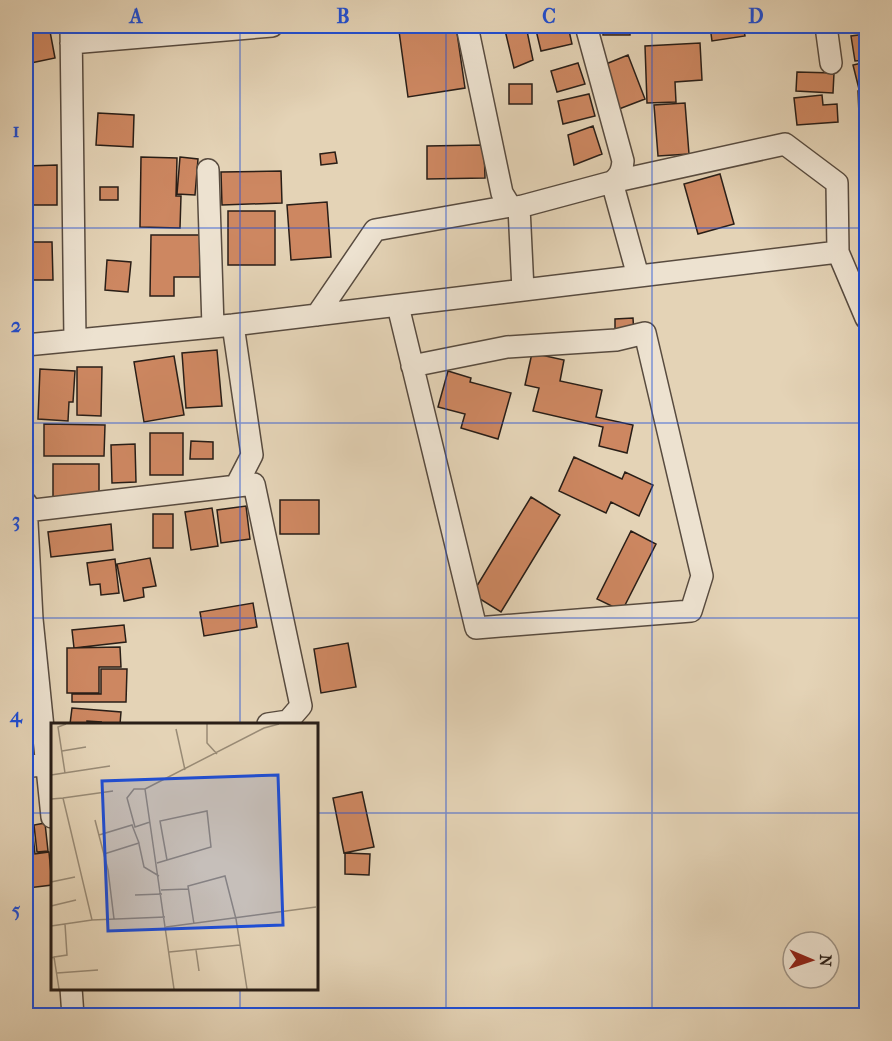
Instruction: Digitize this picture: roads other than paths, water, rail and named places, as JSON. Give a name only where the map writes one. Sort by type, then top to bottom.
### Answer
[{"type":"street","points":[[75,340],[71,34],[272,26]]},
{"type":"street","points":[[467,26],[502,193],[514,207],[524,290]]},
{"type":"street","points":[[586,26],[623,161],[619,177],[612,182]]},
{"type":"street","points":[[826,26],[831,63]]},
{"type":"street","points":[[317,315],[375,230],[514,207],[612,182],[785,144],[837,183],[838,252],[867,318]]},
{"type":"street","points":[[208,170],[223,326],[252,455],[236,486]]},
{"type":"street","points":[[612,182],[638,276]]},
{"type":"street","points":[[26,345],[398,306],[838,252]]},
{"type":"street","points":[[398,306],[412,366],[476,628],[691,611],[702,576],[645,333],[616,340],[507,347],[412,366]]},
{"type":"street","points":[[26,511],[254,484],[301,706],[288,721],[275,723]]},
{"type":"street","points":[[26,503],[32,620],[50,764],[51,790]]},
{"type":"street","points":[[26,767],[50,764]]},
{"type":"street","points":[[70,990],[73,1016]]}]
